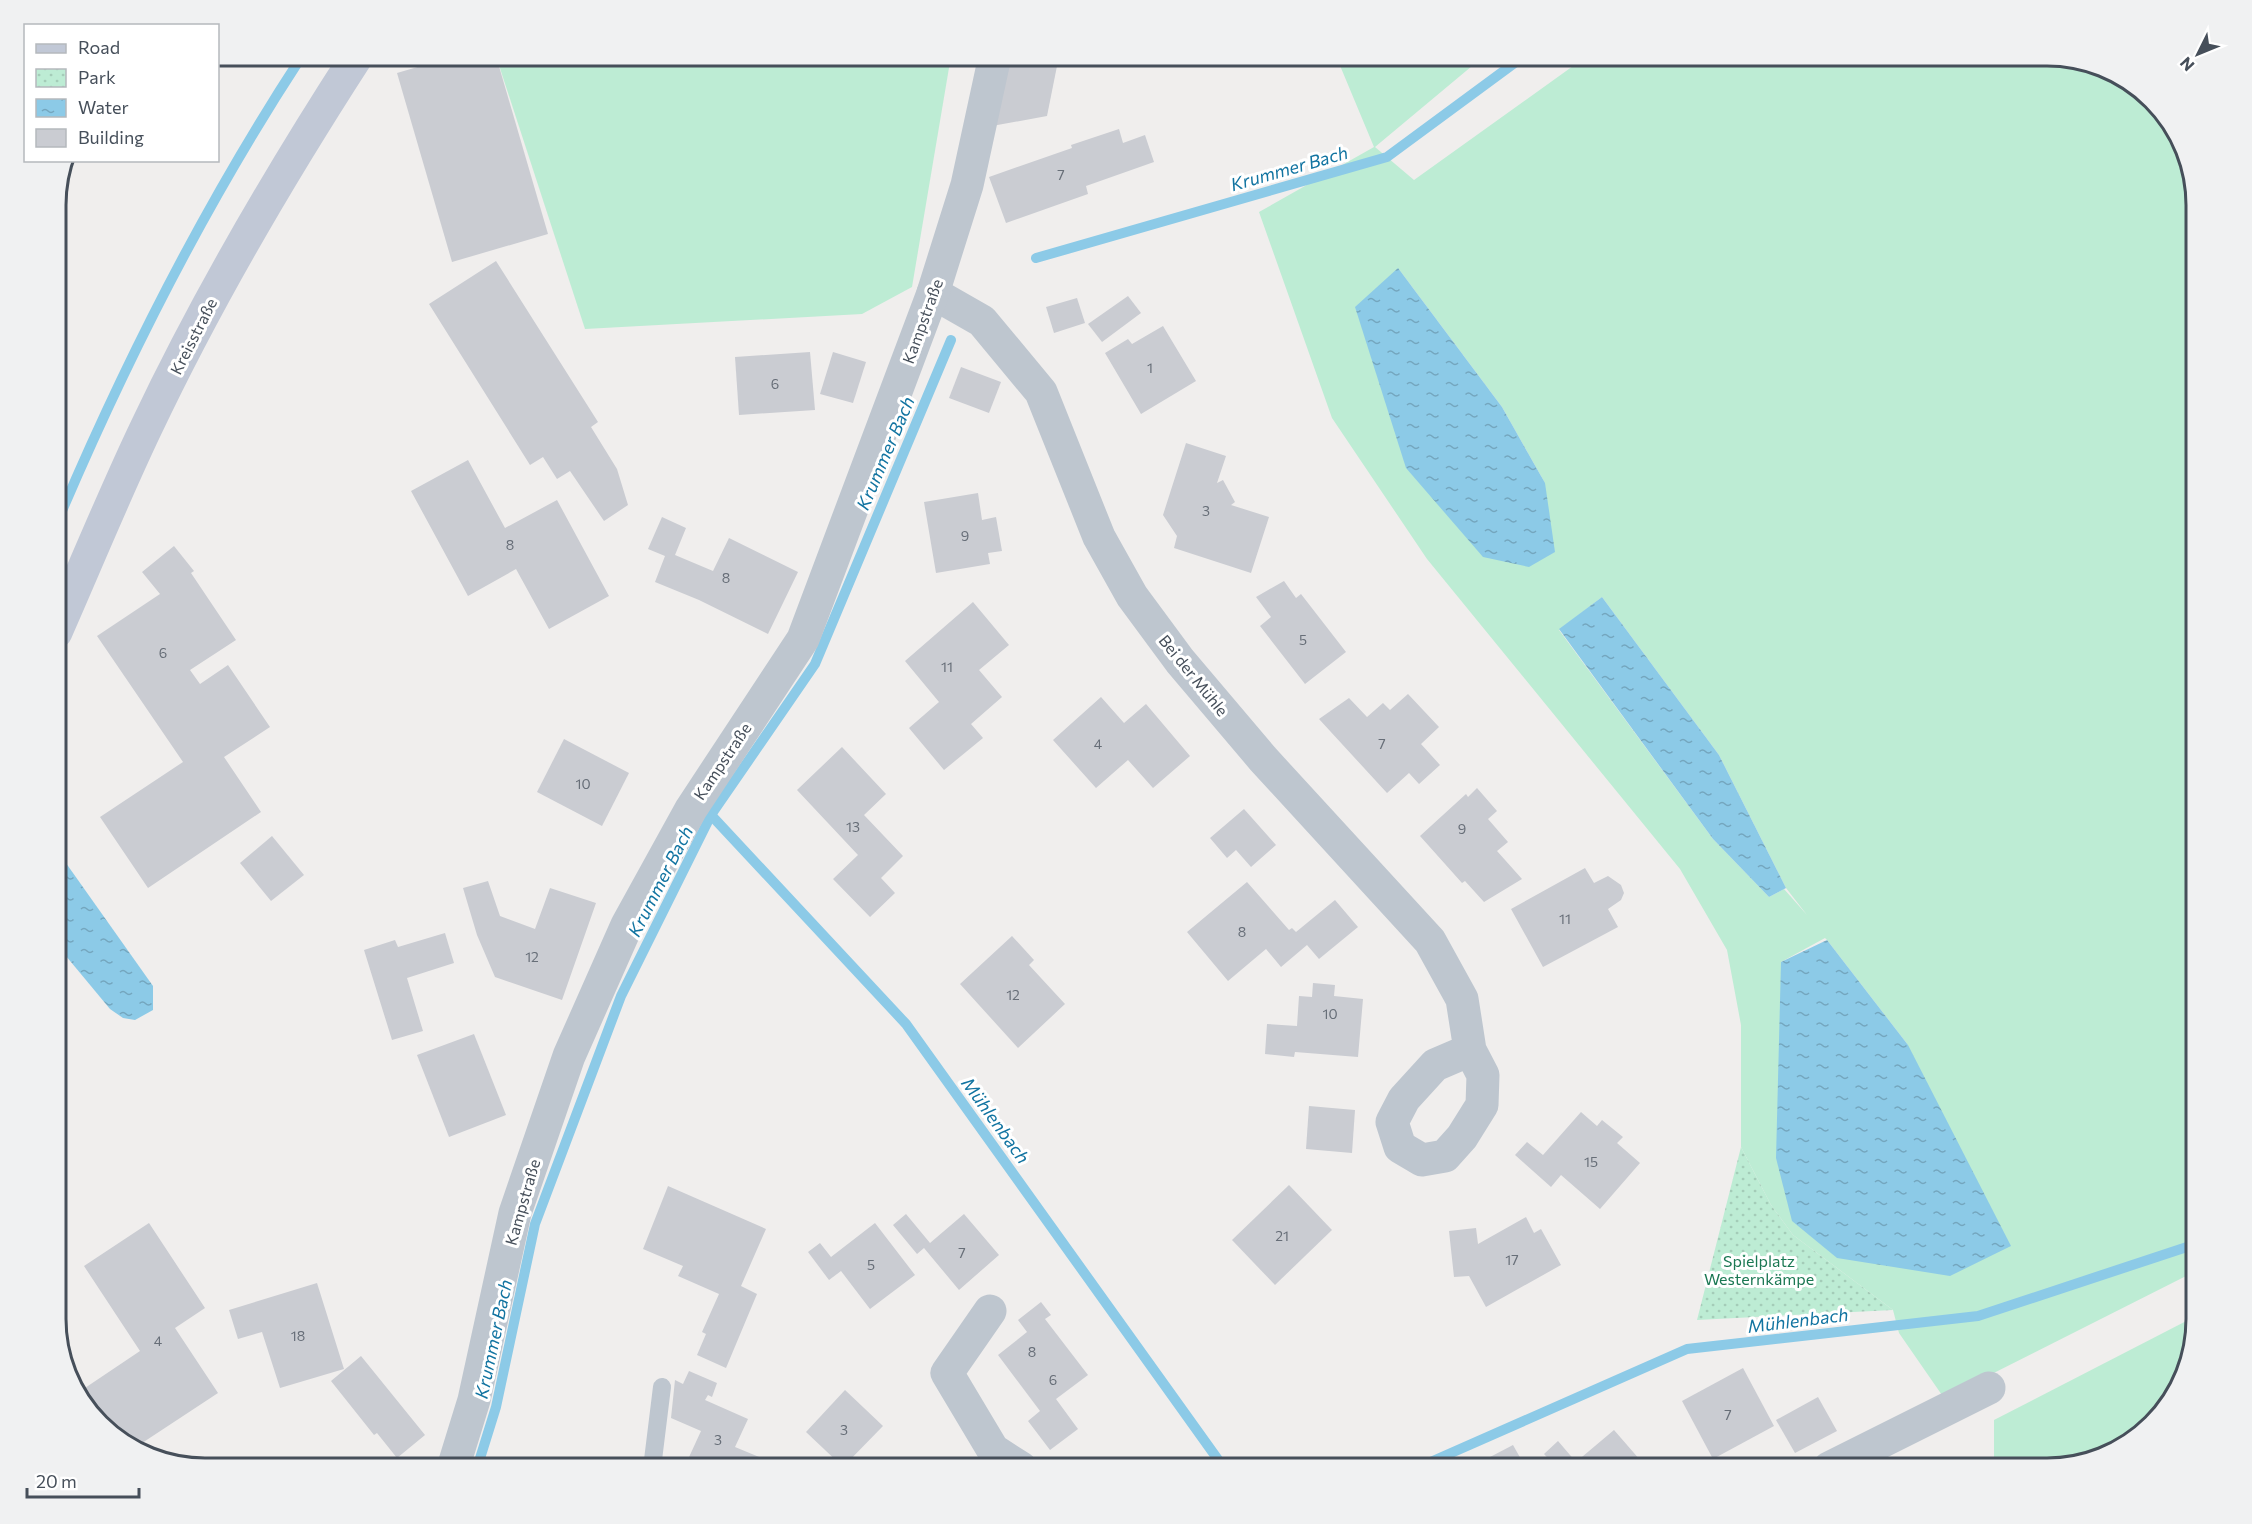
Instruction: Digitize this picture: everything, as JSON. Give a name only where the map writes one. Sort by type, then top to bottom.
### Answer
[{"type":"street","name":"Kreisstraße","points":[[66,609],[146,427],[218,288],[291,159],[351,66]]},
{"type":"street","name":"Kampstraße","points":[[456,1458],[474,1400],[515,1213],[569,1056],[627,925],[691,808],[803,639],[933,293],[967,185],[993,66]]},
{"type":"street","name":"Bei der Mühle","points":[[933,293],[982,321],[1041,392],[1099,537],[1132,596],[1180,661],[1263,759],[1430,941],[1462,999],[1470,1050]]},
{"type":"street","points":[[990,1311],[946,1373],[993,1450],[1005,1458]]},
{"type":"street","points":[[1849,1458],[1989,1388]]},
{"type":"lane","points":[[653,1458],[662,1386]]},
{"type":"green space","points":[[499,66],[949,66],[912,287],[862,314],[585,329]]},
{"type":"green space","points":[[1340,66],[1472,66],[1375,147],[1414,180],[1573,66],[2065,67],[2092,73],[2108,80],[2124,89],[2151,113],[2163,128],[2179,160],[2186,205],[2186,1276],[1944,1398],[1899,1333],[1893,1310],[1793,1235],[1771,1205],[1741,1147],[1741,1025],[1727,950],[1680,869],[1427,559],[1332,418],[1259,212],[1374,147]],"holes":[[[1398,268],[1502,407],[1545,483]],[[1602,597],[1719,755],[1786,888],[1807,915],[1784,889],[1769,897],[1713,839],[1559,630]],[[1825,938],[1908,1045],[1781,962]]]},
{"type":"green space","name":"Spielplatz Westernkämpe","points":[[1741,1147],[1771,1205],[1793,1235],[1893,1310],[1697,1320]]},
{"type":"green space","points":[[2186,1321],[2181,1355],[2172,1380],[2163,1396],[2139,1423],[2108,1444],[2092,1451],[2056,1458],[1994,1458],[1994,1420]]},
{"type":"water","points":[[1398,268],[1502,407],[1545,483],[1555,552],[1529,567],[1483,557],[1406,468],[1355,307]]},
{"type":"water","points":[[1602,597],[1719,755],[1786,888],[1769,897],[1713,839],[1559,629]]},
{"type":"water","points":[[66,863],[153,986],[153,1010],[135,1020],[123,1018],[110,1009],[66,956]]},
{"type":"water","points":[[1827,940],[1908,1045],[2011,1246],[1950,1276],[1837,1258],[1792,1221],[1776,1158],[1781,962]]},
{"type":"building","points":[[421,66],[499,66],[548,234],[452,262],[397,73]]},
{"type":"building","points":[[1004,66],[1057,66],[1047,116],[992,126]]},
{"type":"building","points":[[1119,129],[1123,143],[1145,135],[1154,162],[1086,186],[1088,194],[1006,223],[989,177]]},
{"type":"building","points":[[496,261],[598,422],[591,427],[617,469],[628,505],[604,521],[570,471],[557,479],[543,457],[530,465],[429,304]]},
{"type":"building","points":[[1128,296],[1141,313],[1102,342],[1088,324]]},
{"type":"building","points":[[1077,298],[1085,323],[1054,333],[1046,307]]},
{"type":"building","points":[[1163,326],[1196,381],[1141,414],[1105,353],[1128,339],[1132,344]]},
{"type":"building","points":[[810,352],[815,410],[739,415],[735,357]]},
{"type":"building","points":[[833,352],[866,362],[853,403],[820,394]]},
{"type":"building","points":[[961,367],[1001,382],[989,413],[949,398]]},
{"type":"building","points":[[1186,443],[1226,456],[1217,483],[1223,480],[1235,502],[1231,505],[1269,517],[1251,573],[1174,548],[1177,536],[1163,515]]},
{"type":"building","points":[[468,460],[505,528],[557,500],[609,596],[549,629],[516,569],[468,596],[411,491]]},
{"type":"building","points":[[978,493],[982,520],[996,517],[1002,551],[988,553],[990,564],[936,573],[924,502]]},
{"type":"building","points":[[662,517],[686,528],[675,555],[713,571],[729,538],[798,572],[768,634],[699,600],[655,582],[665,556],[648,549]]},
{"type":"building","points":[[174,546],[194,571],[191,573],[236,640],[190,670],[200,684],[228,665],[270,727],[224,757],[261,812],[148,888],[100,817],[183,762],[97,636],[160,594],[142,572]]},
{"type":"building","points":[[1284,581],[1296,598],[1301,594],[1346,652],[1305,684],[1260,626],[1271,617],[1256,597]]},
{"type":"building","points":[[973,602],[1009,645],[979,670],[1002,697],[971,724],[983,738],[944,770],[909,728],[939,702],[905,661]]},
{"type":"building","points":[[1408,694],[1439,727],[1421,744],[1440,765],[1419,784],[1409,773],[1387,793],[1319,719],[1349,698],[1367,717],[1383,703],[1390,710]]},
{"type":"building","points":[[1101,697],[1124,723],[1146,704],[1190,756],[1153,788],[1128,760],[1096,788],[1053,740]]},
{"type":"building","points":[[564,739],[629,773],[602,826],[537,792]]},
{"type":"building","points":[[842,747],[886,794],[864,815],[903,856],[881,878],[895,893],[870,917],[833,879],[858,855],[797,790]]},
{"type":"building","points":[[1477,788],[1497,811],[1488,819],[1508,842],[1497,851],[1522,879],[1484,902],[1465,881],[1462,883],[1420,836],[1466,794],[1468,797]]},
{"type":"building","points":[[1244,809],[1276,845],[1251,867],[1236,850],[1227,858],[1210,838]]},
{"type":"building","points":[[272,836],[304,875],[271,901],[240,863]]},
{"type":"building","points":[[1585,868],[1594,883],[1608,876],[1621,885],[1624,893],[1621,900],[1608,909],[1618,927],[1543,967],[1511,909]]},
{"type":"building","points":[[488,881],[500,916],[535,929],[550,888],[596,903],[562,1000],[495,977],[477,935],[463,888]]},
{"type":"building","points":[[1247,882],[1289,930],[1292,928],[1296,932],[1335,900],[1358,927],[1319,959],[1307,945],[1281,967],[1266,949],[1228,981],[1187,932]]},
{"type":"building","points":[[445,933],[454,963],[407,978],[423,1031],[392,1040],[364,950],[395,940],[398,947]]},
{"type":"building","points":[[1012,936],[1034,960],[1029,965],[1065,1004],[1018,1048],[960,984]]},
{"type":"building","points":[[1313,983],[1335,985],[1334,996],[1363,999],[1358,1057],[1295,1052],[1294,1057],[1265,1054],[1267,1024],[1297,1026],[1299,996],[1312,997]]},
{"type":"building","points":[[474,1034],[506,1115],[449,1137],[417,1055]]},
{"type":"building","points":[[1309,1106],[1355,1110],[1352,1153],[1306,1149]]},
{"type":"building","points":[[1581,1112],[1597,1126],[1602,1120],[1623,1137],[1617,1143],[1640,1163],[1600,1209],[1561,1175],[1551,1187],[1515,1155],[1527,1142],[1543,1155]]},
{"type":"building","points":[[1289,1185],[1332,1230],[1275,1285],[1232,1240]]},
{"type":"building","points":[[668,1186],[766,1229],[741,1286],[757,1294],[726,1368],[697,1355],[706,1334],[702,1332],[719,1294],[678,1276],[683,1266],[643,1249]]},
{"type":"building","points":[[906,1214],[930,1243],[964,1214],[999,1255],[959,1290],[924,1248],[917,1254],[893,1225]]},
{"type":"building","points":[[1526,1217],[1534,1233],[1541,1229],[1561,1265],[1486,1307],[1469,1276],[1454,1277],[1449,1231],[1476,1228],[1478,1244]]},
{"type":"building","points":[[149,1223],[205,1308],[175,1328],[218,1393],[142,1443],[113,1423],[95,1404],[85,1388],[140,1351],[84,1266]]},
{"type":"building","points":[[875,1223],[915,1275],[870,1309],[841,1271],[829,1280],[808,1252],[820,1243],[831,1257]]},
{"type":"building","points":[[317,1283],[344,1369],[280,1388],[262,1332],[238,1339],[229,1310]]},
{"type":"building","points":[[1041,1302],[1051,1315],[1045,1319],[1088,1375],[1056,1399],[1078,1429],[1050,1450],[1028,1421],[1040,1411],[998,1355],[1027,1332],[1018,1320]]},
{"type":"building","points":[[361,1356],[425,1435],[397,1458],[377,1433],[374,1435],[331,1381]]},
{"type":"building","points":[[1743,1368],[1774,1426],[1712,1458],[1682,1401]]},
{"type":"building","points":[[689,1371],[717,1383],[712,1397],[708,1395],[705,1400],[748,1419],[735,1447],[762,1458],[689,1458],[701,1431],[671,1418],[675,1380],[683,1384]]},
{"type":"building","points":[[845,1390],[883,1426],[852,1458],[833,1458],[806,1432]]},
{"type":"building","points":[[1818,1397],[1837,1431],[1795,1453],[1776,1420]]},
{"type":"building","points":[[1614,1430],[1638,1458],[1581,1458]]},
{"type":"building","points":[[1558,1441],[1573,1458],[1548,1458],[1544,1454]]},
{"type":"building","points":[[1513,1445],[1520,1458],[1488,1458]]},
{"type":"waterway","points":[[66,502],[168,285],[232,169],[296,66]]},
{"type":"waterway","name":"Krummer Bach","points":[[1036,258],[1387,157],[1510,66]]},
{"type":"waterway","name":"Krummer Bach","points":[[480,1458],[496,1407],[535,1224],[621,996],[711,815],[815,664],[951,340]]},
{"type":"waterway","name":"Mühlenbach","points":[[711,815],[906,1024],[1217,1458]]},
{"type":"waterway","name":"Mühlenbach","points":[[1440,1458],[1687,1349],[1978,1316],[2186,1247]]}]
